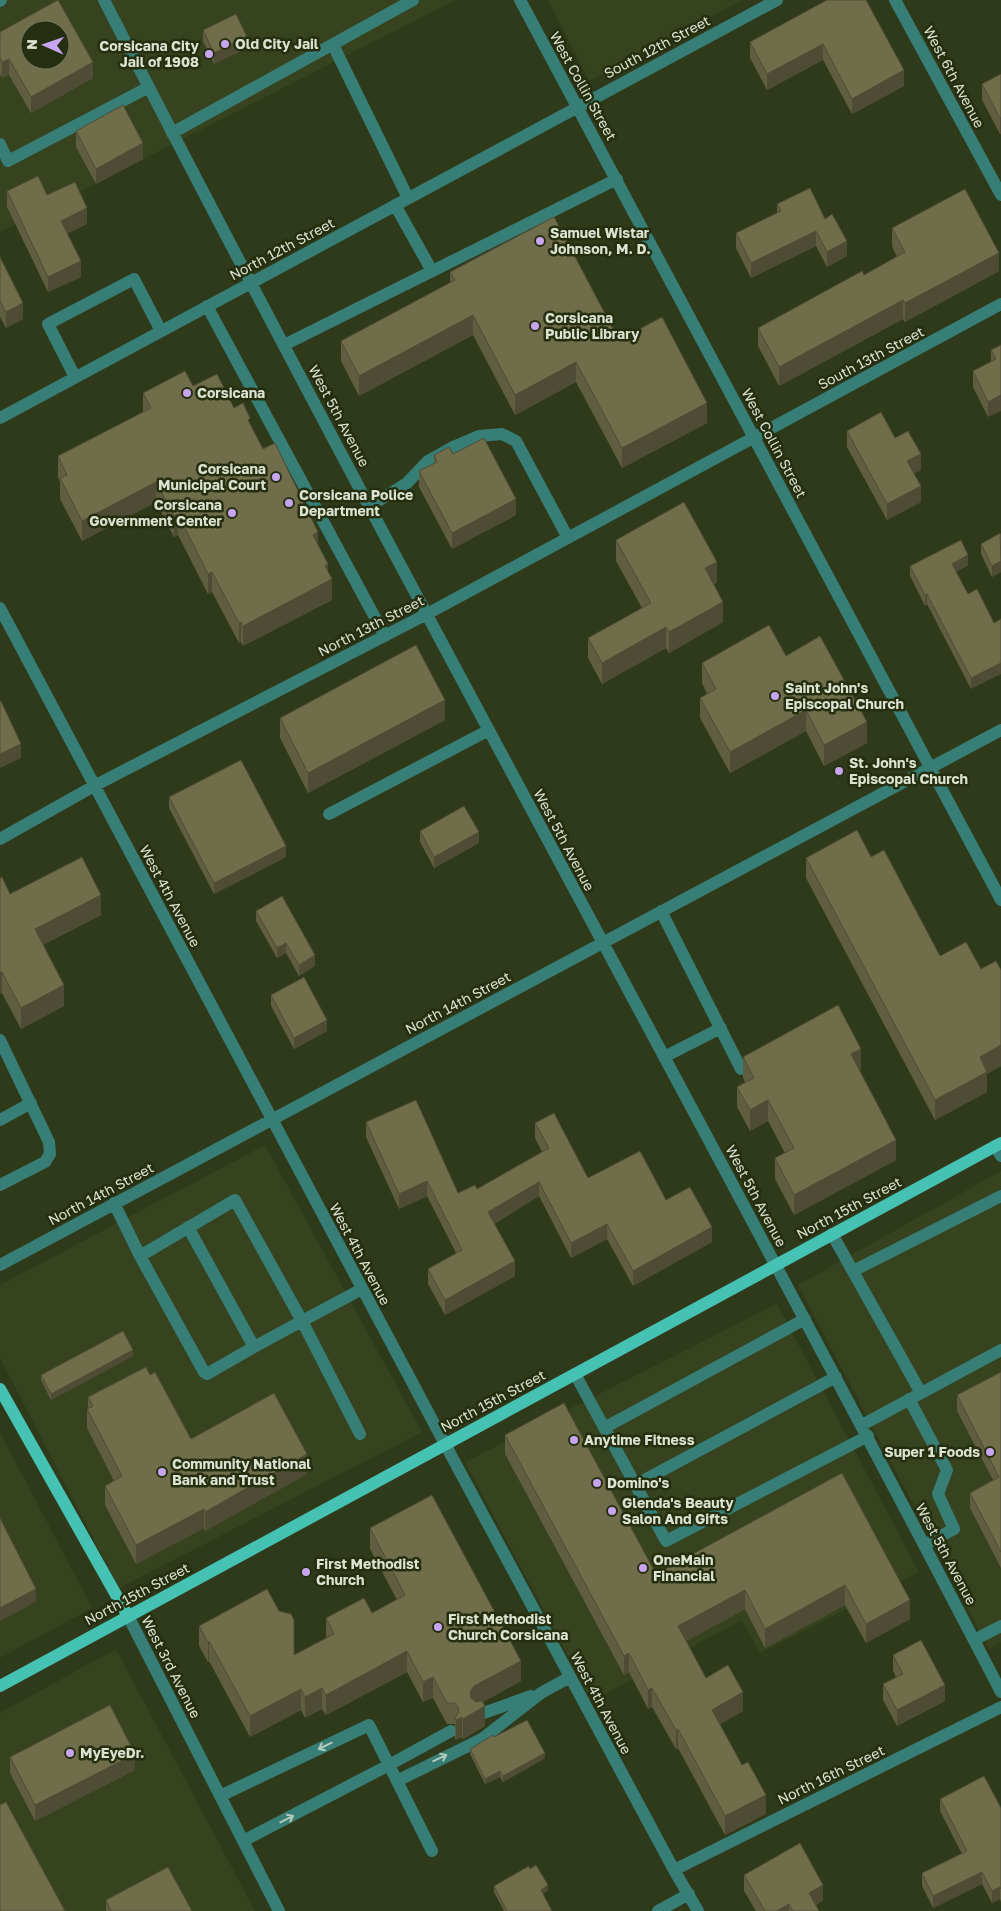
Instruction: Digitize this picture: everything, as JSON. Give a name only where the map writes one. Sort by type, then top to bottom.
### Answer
[{"type":"main road","name":"North 15th Street","points":[[0,1686],[776,1264],[999,1148]]},
{"type":"main road","name":"West 3rd Avenue","points":[[0,1389],[128,1616]]},
{"type":"street","name":"West 5th Avenue","points":[[104,0],[172,133],[488,730],[806,1319],[1001,1692]]},
{"type":"street","points":[[172,133],[413,0]]},
{"type":"street","name":"West Collin Street","points":[[520,0],[1001,900]]},
{"type":"street","name":"South 12th Street","points":[[578,106],[777,0]]},
{"type":"street","name":"West 6th Avenue","points":[[895,0],[1001,195]]},
{"type":"street","points":[[333,45],[408,198]]},
{"type":"street","points":[[0,144],[8,161],[149,87]]},
{"type":"street","name":"North 12th Street","points":[[0,418],[578,106]]},
{"type":"street","points":[[284,345],[617,179]]},
{"type":"street","points":[[395,205],[432,271]]},
{"type":"street","points":[[75,377],[48,324],[134,279],[161,331]]},
{"type":"street","name":"South 13th Street","points":[[754,438],[1001,304]]},
{"type":"street","points":[[207,306],[385,636]]},
{"type":"street","points":[[370,506],[407,483],[428,460],[479,436],[502,434],[516,441],[568,538]]},
{"type":"street","name":"North 13th Street","points":[[0,839],[94,786],[427,614],[754,438]]},
{"type":"street","name":"West 4th Avenue","points":[[0,608],[445,1444],[674,1870],[698,1911]]},
{"type":"street","points":[[329,814],[488,730]]},
{"type":"street","name":"North 14th Street","points":[[0,1264],[1001,730]]},
{"type":"street","points":[[662,911],[741,1069]]},
{"type":"street","points":[[664,1058],[721,1028]]},
{"type":"street","points":[[0,1040],[5,1065],[31,1104],[49,1142],[50,1154],[45,1162],[0,1184]]},
{"type":"street","points":[[0,1120],[31,1104]]},
{"type":"street","points":[[853,1270],[1001,1196]]},
{"type":"street","points":[[140,1256],[235,1200],[302,1321],[360,1434]]},
{"type":"street","points":[[114,1203],[140,1256],[204,1372],[207,1374],[362,1289]]},
{"type":"street","points":[[188,1227],[254,1347]]},
{"type":"street","points":[[832,1234],[853,1270],[915,1396],[947,1470],[938,1494],[954,1529],[924,1545]]},
{"type":"street","points":[[604,1428],[806,1319]]},
{"type":"street","points":[[575,1374],[666,1541],[865,1431],[915,1396],[1001,1350]]},
{"type":"street","points":[[635,1485],[836,1377]]},
{"type":"street","name":"West 3rd Avenue","points":[[128,1616],[279,1911]]},
{"type":"street","points":[[974,1640],[1001,1626]]},
{"type":"street","points":[[397,1781],[482,1739],[541,1693],[570,1677]]},
{"type":"street","points":[[478,1715],[541,1693]]},
{"type":"street","name":"North 16th Street","points":[[674,1870],[1001,1707]]},
{"type":"street","points":[[220,1796],[369,1725],[432,1851]]},
{"type":"street","points":[[243,1841],[390,1765],[451,1730]]},
{"type":"street","points":[[658,1911],[689,1894]]},
{"type":"shaded area","points":[[0,0],[456,0],[0,232]]},
{"type":"shaded area","points":[[548,0],[742,0],[589,81]]},
{"type":"shaded area","points":[[265,1145],[422,1432],[119,1588],[0,1358],[0,1285]]},
{"type":"shaded area","points":[[1001,1171],[1001,1642],[989,1649],[798,1285]]},
{"type":"shaded area","points":[[777,1304],[919,1572],[760,1653],[742,1620],[592,1701],[465,1462]]},
{"type":"shaded area","points":[[0,1432],[92,1608],[0,1658]]},
{"type":"shaded area","points":[[116,1649],[255,1911],[0,1911],[0,1713]]},
{"type":"building","points":[[58,0],[69,20],[22,20]]},
{"type":"building","points":[[827,0],[866,0],[904,70],[852,99],[823,44],[767,74],[750,42]]},
{"type":"building","points":[[236,14],[247,37],[214,53],[203,30]]},
{"type":"building","points":[[20,21],[20,70],[70,70],[70,21],[93,62],[31,97],[9,59],[2,62],[0,58],[0,32]]},
{"type":"building","points":[[1001,74],[1001,117],[1000,118],[982,84]]},
{"type":"building","points":[[123,105],[143,143],[96,169],[76,131]]},
{"type":"building","points":[[38,176],[47,195],[75,182],[87,208],[61,221],[81,261],[48,277],[7,191]]},
{"type":"building","points":[[810,188],[825,219],[832,214],[847,241],[827,252],[816,231],[751,263],[736,233],[781,211],[777,204]]},
{"type":"building","points":[[965,189],[999,253],[905,303],[903,300],[779,367],[758,328],[862,271],[864,275],[905,252],[892,228]]},
{"type":"building","points":[[554,217],[619,340],[662,317],[707,403],[622,448],[576,362],[515,395],[473,315],[359,376],[341,341],[455,280],[450,272]]},
{"type":"building","points":[[0,257],[23,303],[6,312],[0,301]]},
{"type":"building","points":[[1001,345],[1001,395],[988,402],[973,371],[996,359],[991,350]]},
{"type":"building","name":"Corsicana Government Center","points":[[185,371],[193,386],[217,374],[234,408],[243,403],[250,418],[248,420],[263,449],[275,443],[318,532],[313,535],[328,564],[325,566],[332,579],[243,626],[241,622],[239,623],[212,572],[208,574],[178,514],[174,516],[156,482],[82,521],[60,478],[67,475],[58,456],[151,408],[143,393]]},
{"type":"building","points":[[881,412],[895,438],[908,431],[921,454],[907,461],[921,486],[887,504],[847,431]]},
{"type":"building","points":[[484,438],[516,499],[452,533],[419,471],[437,462],[434,455],[449,447],[453,454]]},
{"type":"building","points":[[684,502],[717,562],[705,568],[723,602],[669,632],[666,627],[602,663],[588,638],[651,603],[616,540]]},
{"type":"building","points":[[1000,533],[1001,561],[992,566],[981,544]]},
{"type":"building","points":[[961,540],[968,555],[952,564],[968,594],[977,589],[994,623],[1001,619],[1001,663],[971,678],[927,594],[925,595],[910,566]]},
{"type":"building","name":"Saint John's Episcopal Church","points":[[769,625],[786,656],[820,636],[867,722],[824,745],[806,710],[730,752],[700,698],[716,689],[702,663]]},
{"type":"building","points":[[416,645],[445,700],[308,773],[280,718]]},
{"type":"building","points":[[0,701],[21,744],[0,754]]},
{"type":"building","points":[[241,760],[286,846],[214,883],[169,797]]},
{"type":"building","points":[[464,806],[479,832],[434,857],[420,831]]},
{"type":"building","points":[[857,830],[871,857],[884,850],[940,956],[966,942],[981,969],[996,961],[1001,970],[1001,1045],[980,1057],[987,1072],[935,1100],[806,858]]},
{"type":"building","points":[[82,857],[101,895],[35,929],[64,985],[21,1008],[2,972],[0,973],[0,878],[2,877],[10,894]]},
{"type":"building","points":[[282,896],[315,955],[299,965],[286,943],[277,948],[256,911]]},
{"type":"building","points":[[304,977],[327,1020],[294,1038],[271,995]]},
{"type":"building","points":[[838,1005],[861,1049],[851,1054],[896,1140],[794,1195],[775,1158],[794,1148],[768,1100],[750,1110],[737,1087],[754,1078],[743,1057]]},
{"type":"building","points":[[416,1100],[458,1193],[475,1185],[477,1189],[549,1148],[535,1123],[554,1113],[588,1178],[640,1151],[666,1200],[690,1187],[712,1227],[633,1271],[607,1224],[571,1243],[539,1182],[488,1212],[515,1261],[445,1300],[428,1269],[462,1250],[427,1181],[399,1194],[366,1122]]},
{"type":"building","points":[[123,1331],[133,1350],[51,1394],[41,1375]]},
{"type":"building","points":[[146,1367],[150,1375],[155,1372],[191,1439],[274,1393],[307,1454],[205,1512],[204,1509],[136,1545],[105,1486],[122,1476],[87,1409],[93,1406],[88,1397]]},
{"type":"building","name":"Super 1 Foods","points":[[1001,1372],[1001,1552],[970,1493],[999,1477],[957,1395]]},
{"type":"building","points":[[564,1403],[656,1574],[842,1473],[910,1600],[866,1624],[845,1585],[765,1629],[745,1590],[678,1626],[706,1678],[728,1665],[743,1692],[712,1710],[742,1765],[748,1762],[766,1795],[725,1816],[678,1729],[676,1730],[652,1688],[648,1690],[629,1653],[624,1656],[505,1435]]},
{"type":"building","name":"First Methodist Church Corsicana","points":[[432,1495],[521,1661],[474,1686],[470,1692],[471,1698],[476,1702],[482,1701],[485,1706],[463,1719],[462,1717],[456,1720],[455,1718],[459,1711],[458,1707],[455,1703],[447,1703],[433,1677],[423,1682],[407,1651],[326,1695],[322,1688],[305,1697],[301,1689],[250,1716],[199,1626],[267,1589],[279,1611],[291,1614],[294,1620],[294,1655],[334,1634],[326,1618],[364,1598],[372,1613],[405,1595],[370,1528]]},
{"type":"building","points":[[0,1518],[36,1589],[0,1608]]},
{"type":"building","points":[[921,1640],[945,1685],[897,1710],[883,1684],[903,1674],[893,1655]]},
{"type":"building","points":[[110,1705],[135,1754],[35,1805],[10,1757]]},
{"type":"building","points":[[527,1720],[545,1753],[503,1776],[500,1771],[485,1779],[470,1749],[493,1735],[494,1737]]},
{"type":"building","points":[[984,1776],[1001,1808],[1001,1889],[1000,1887],[992,1891],[982,1872],[933,1896],[922,1873],[967,1851],[940,1799]]},
{"type":"building","points":[[6,1802],[65,1911],[0,1911],[0,1805]]},
{"type":"building","points":[[800,1843],[823,1885],[809,1893],[819,1911],[793,1911],[789,1904],[777,1911],[765,1911],[744,1875]]},
{"type":"building","points":[[536,1865],[548,1885],[541,1890],[552,1911],[507,1911],[494,1886],[529,1866],[530,1869]]},
{"type":"building","points":[[168,1867],[192,1911],[111,1911],[106,1900]]},
{"type":"place","name":"Old City Jail","points":[[225,44]]},
{"type":"place","name":"Corsicana City Jail of 1908","points":[[209,54]]},
{"type":"place","name":"Samuel Wistar Johnson, M. D.","points":[[540,241]]},
{"type":"place","name":"Corsicana Public Library","points":[[535,326]]},
{"type":"place","name":"Corsicana","points":[[187,393]]},
{"type":"place","name":"Corsicana Municipal Court","points":[[276,477]]},
{"type":"place","name":"Corsicana Police Department","points":[[289,503]]},
{"type":"place","name":"Corsicana Government Center","points":[[232,513]]},
{"type":"place","name":"Saint John's Episcopal Church","points":[[775,696]]},
{"type":"place","name":"St. John's Episcopal Church","points":[[839,771]]},
{"type":"place","name":"Anytime Fitness","points":[[574,1440]]},
{"type":"place","name":"Super 1 Foods","points":[[990,1452]]},
{"type":"place","name":"Community National Bank and Trust","points":[[162,1472]]},
{"type":"place","name":"Domino's","points":[[597,1483]]},
{"type":"place","name":"Glenda's Beauty Salon And Gifts","points":[[612,1511]]},
{"type":"place","name":"OneMain Financial","points":[[643,1568]]},
{"type":"place","name":"First Methodist Church","points":[[306,1572]]},
{"type":"place","name":"First Methodist Church Corsicana","points":[[438,1627]]},
{"type":"place","name":"MyEyeDr.","points":[[70,1753]]}]
